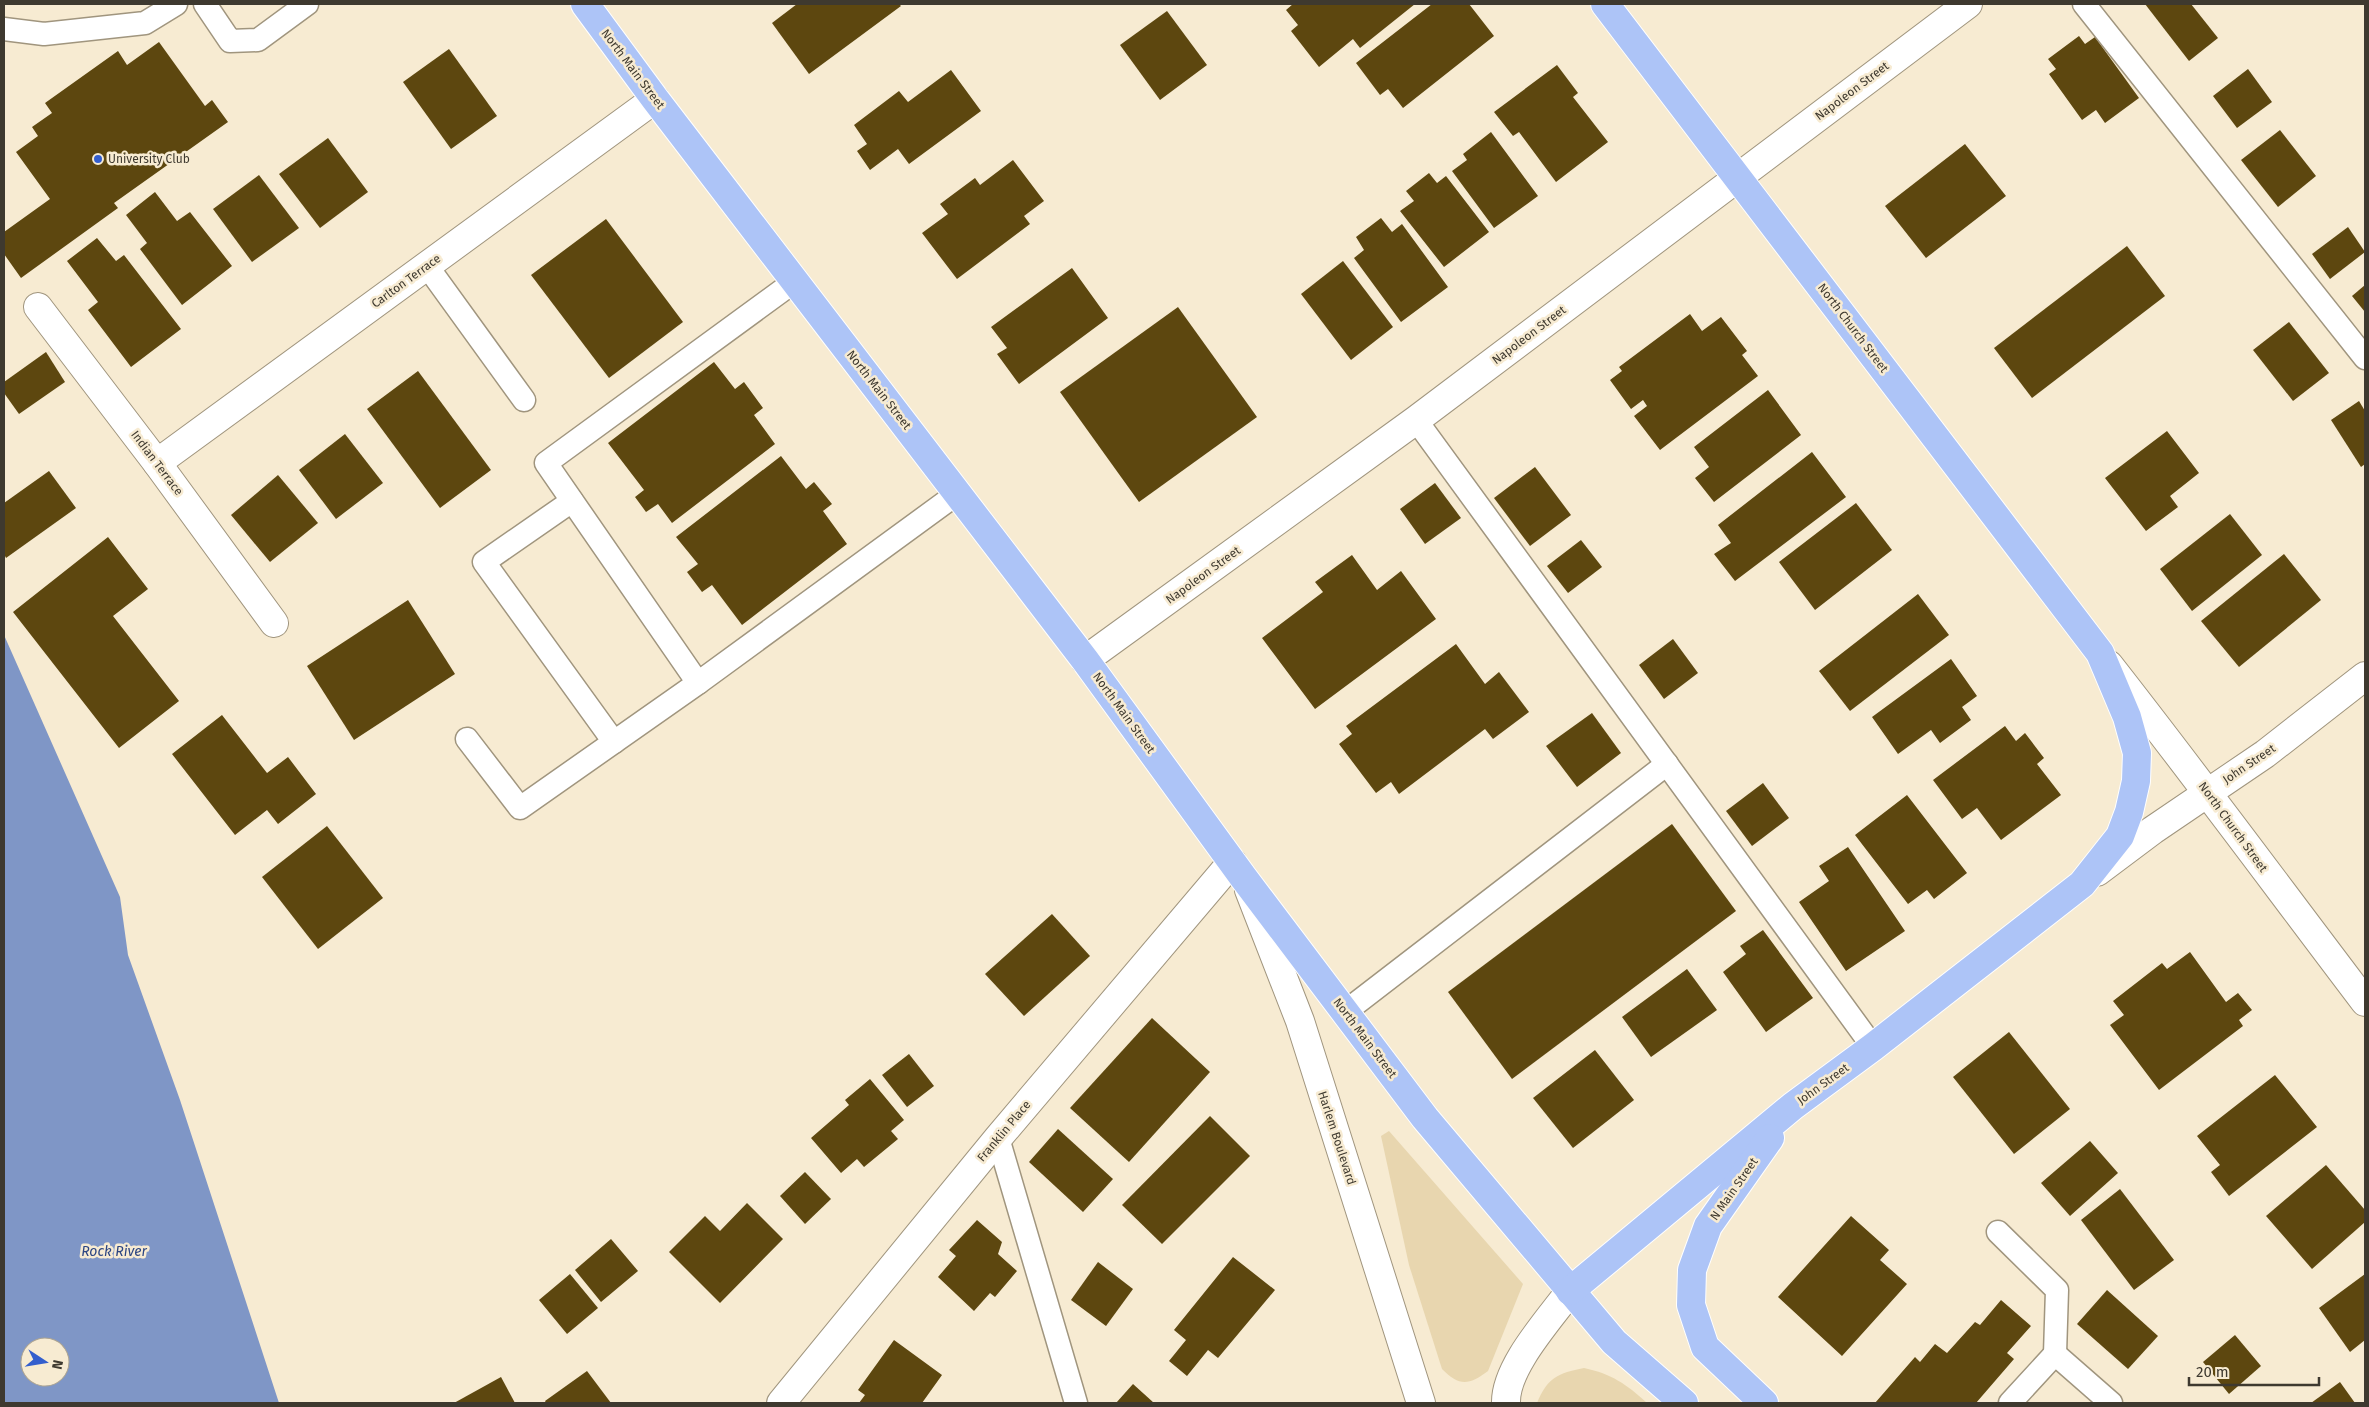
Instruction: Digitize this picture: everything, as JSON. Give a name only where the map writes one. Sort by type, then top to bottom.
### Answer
[{"type":"main road","name":"North Main Street","points":[[585,4],[655,99],[1085,660],[1238,869],[1425,1118],[1614,1342],[1684,1403]]},
{"type":"main road","name":"North Church Street","points":[[1606,4],[2100,653],[2127,717],[2137,753],[2136,782]]},
{"type":"main road","name":"John Street","points":[[1570,1290],[1793,1106],[1873,1047],[2082,884],[2120,836],[2129,812],[2136,782]]},
{"type":"main road","name":"N Main Street","points":[[1764,1403],[1705,1347],[1691,1305],[1692,1270],[1708,1226],[1793,1106]]},
{"type":"street","name":"Napoleon Street","points":[[1085,660],[1416,420],[1968,4]]},
{"type":"street","name":"Carlton Terrace","points":[[157,463],[655,99]]},
{"type":"street","name":"Indian Terrace","points":[[38,307],[157,463],[274,622]]},
{"type":"street","name":"North Church Street","points":[[2100,653],[2208,792],[2239,837],[2365,1002]]},
{"type":"street","name":"John Street","points":[[2082,884],[2208,792],[2265,754],[2365,676]]},
{"type":"street","name":"Franklin Place","points":[[781,1403],[998,1138],[1238,869]]},
{"type":"street","name":"Harlem Boulevard","points":[[1238,869],[1300,1021],[1421,1403]]},
{"type":"street","points":[[1501,1401],[1514,1370],[1570,1290]]},
{"type":"lane","points":[[4,29],[44,34],[145,23],[176,4]]},
{"type":"lane","points":[[205,4],[230,40],[258,40],[308,4]]},
{"type":"lane","points":[[2084,4],[2365,358]]},
{"type":"lane","points":[[426,266],[524,400]]},
{"type":"lane","points":[[698,683],[546,463],[795,281]]},
{"type":"lane","points":[[1416,420],[1873,1047]]},
{"type":"lane","points":[[467,738],[520,808],[698,683],[958,493]]},
{"type":"lane","points":[[572,501],[484,562],[614,742]]},
{"type":"lane","points":[[1345,1012],[1667,764]]},
{"type":"lane","points":[[998,1138],[1076,1403]]},
{"type":"lane","points":[[1998,1232],[2057,1290],[2054,1354],[2010,1403]]},
{"type":"lane","points":[[2054,1354],[2111,1403]]},
{"type":"shaded area","points":[[1389,1131],[1523,1284],[1488,1371],[1469,1381],[1464,1382],[1454,1379],[1442,1369],[1409,1265],[1381,1136]]},
{"type":"shaded area","points":[[1584,1368],[1603,1373],[1618,1381],[1647,1403],[1537,1403],[1549,1382],[1567,1372]]},
{"type":"water","name":"Rock River","points":[[4,635],[120,897],[128,955],[180,1100],[279,1403],[4,1403]]},
{"type":"building","points":[[797,4],[899,4],[901,6],[809,74],[772,23]]},
{"type":"building","points":[[1293,4],[1415,4],[1360,48],[1353,39],[1319,67],[1291,31],[1298,25],[1286,10]]},
{"type":"building","points":[[1432,4],[1469,4],[1494,36],[1403,108],[1388,89],[1380,95],[1356,63]]},
{"type":"building","points":[[2145,4],[2191,4],[2218,38],[2189,61]]},
{"type":"building","points":[[1167,11],[1207,65],[1160,100],[1120,45]]},
{"type":"building","points":[[2079,36],[2085,44],[2095,37],[2139,98],[2105,123],[2096,110],[2082,120],[2049,74],[2056,69],[2048,59]]},
{"type":"building","name":"University Club","points":[[159,42],[205,106],[212,100],[228,122],[114,203],[118,208],[21,278],[4,254],[4,232],[50,199],[16,152],[38,136],[32,127],[52,113],[45,103],[118,51],[127,65]]},
{"type":"building","points":[[449,49],[497,116],[451,149],[403,82]]},
{"type":"building","points":[[1557,65],[1578,93],[1573,97],[1608,142],[1556,182],[1519,132],[1513,136],[1494,112]]},
{"type":"building","points":[[2248,69],[2272,102],[2237,128],[2213,96]]},
{"type":"building","points":[[951,70],[981,111],[909,164],[898,149],[870,170],[857,151],[867,144],[854,125],[899,91],[908,102]]},
{"type":"building","points":[[2280,130],[2316,176],[2278,207],[2241,160]]},
{"type":"building","points":[[1491,132],[1538,196],[1494,228],[1452,171],[1467,160],[1463,154]]},
{"type":"building","points":[[328,138],[368,192],[320,228],[279,174]]},
{"type":"building","points":[[1965,144],[2006,196],[1926,258],[1885,206]]},
{"type":"building","points":[[1013,160],[1044,201],[1024,216],[1030,224],[957,279],[922,233],[948,214],[940,204],[975,178],[980,185]]},
{"type":"building","points":[[1429,173],[1437,183],[1446,176],[1489,232],[1444,267],[1400,211],[1414,201],[1406,191]]},
{"type":"building","points":[[259,175],[299,228],[252,262],[213,209]]},
{"type":"building","points":[[155,192],[177,221],[190,212],[232,266],[182,305],[140,249],[147,243],[126,215]]},
{"type":"building","points":[[1381,218],[1392,232],[1402,224],[1448,287],[1401,322],[1354,258],[1364,250],[1356,237]]},
{"type":"building","points":[[606,219],[683,322],[609,378],[531,275]]},
{"type":"building","points":[[2348,227],[2365,252],[2330,279],[2312,254]]},
{"type":"building","points":[[97,238],[116,261],[124,255],[181,329],[131,367],[88,310],[98,302],[67,261]]},
{"type":"building","points":[[2127,246],[2165,296],[2032,398],[1994,348]]},
{"type":"building","points":[[1343,261],[1393,327],[1351,360],[1301,294]]},
{"type":"building","points":[[1072,268],[1108,318],[1019,384],[997,354],[1007,348],[991,327]]},
{"type":"building","points":[[2365,285],[2365,312],[2352,296]]},
{"type":"building","points":[[1178,307],[1257,417],[1139,502],[1060,392]]},
{"type":"building","points":[[1690,314],[1702,331],[1721,317],[1747,351],[1742,355],[1758,376],[1660,450],[1634,416],[1647,406],[1643,400],[1631,409],[1610,380],[1622,371],[1619,367]]},
{"type":"building","points":[[2289,322],[2329,373],[2293,401],[2253,350]]},
{"type":"building","points":[[46,352],[65,382],[19,414],[4,393],[4,382]]},
{"type":"building","points":[[714,362],[735,389],[744,382],[763,408],[754,415],[775,444],[672,523],[658,504],[646,512],[635,497],[644,490],[608,443]]},
{"type":"building","points":[[418,371],[491,470],[440,508],[367,409]]},
{"type":"building","points":[[1768,390],[1801,435],[1714,502],[1695,478],[1709,467],[1694,447]]},
{"type":"building","points":[[2359,401],[2365,411],[2365,464],[2361,467],[2331,420]]},
{"type":"building","points":[[2167,431],[2199,473],[2170,496],[2178,507],[2146,531],[2105,478]]},
{"type":"building","points":[[345,434],[383,483],[336,519],[299,470]]},
{"type":"building","points":[[1812,452],[1846,497],[1735,581],[1714,554],[1731,543],[1718,525]]},
{"type":"building","points":[[781,456],[806,489],[814,482],[832,504],[823,511],[847,544],[742,625],[712,585],[702,592],[687,572],[698,564],[676,537]]},
{"type":"building","points":[[1535,467],[1571,515],[1530,546],[1494,498]]},
{"type":"building","points":[[49,471],[76,508],[6,558],[4,554],[4,503]]},
{"type":"building","points":[[278,475],[318,523],[270,562],[231,515]]},
{"type":"building","points":[[1435,483],[1461,518],[1425,544],[1400,509]]},
{"type":"building","points":[[1856,503],[1892,550],[1815,610],[1779,562]]},
{"type":"building","points":[[2230,514],[2262,555],[2192,611],[2160,569]]},
{"type":"building","points":[[108,537],[148,589],[113,616],[179,701],[119,748],[13,612]]},
{"type":"building","points":[[1581,540],[1602,567],[1568,593],[1547,566]]},
{"type":"building","points":[[2284,554],[2321,600],[2239,667],[2201,621]]},
{"type":"building","points":[[1352,555],[1377,590],[1401,571],[1436,619],[1315,709],[1262,638],[1323,592],[1315,582]]},
{"type":"building","points":[[1918,594],[1949,635],[1850,711],[1819,671]]},
{"type":"building","points":[[408,600],[455,674],[354,740],[307,666]]},
{"type":"building","points":[[1673,639],[1698,673],[1664,699],[1639,665]]},
{"type":"building","points":[[1456,644],[1485,684],[1499,672],[1529,712],[1493,739],[1485,729],[1399,794],[1391,782],[1376,793],[1339,744],[1352,734],[1346,726]]},
{"type":"building","points":[[1951,659],[1977,696],[1962,707],[1971,720],[1940,743],[1931,730],[1898,754],[1872,717]]},
{"type":"building","points":[[1592,713],[1621,753],[1577,787],[1546,746]]},
{"type":"building","points":[[222,715],[267,773],[288,757],[316,794],[278,824],[267,810],[235,835],[172,754]]},
{"type":"building","points":[[2005,726],[2016,741],[2025,733],[2044,758],[2037,764],[2061,795],[2001,840],[1977,808],[1962,819],[1933,780]]},
{"type":"building","points":[[1763,783],[1789,818],[1752,846],[1726,811]]},
{"type":"building","points":[[1907,795],[1967,873],[1934,899],[1927,890],[1908,904],[1855,835]]},
{"type":"building","points":[[1672,824],[1736,911],[1512,1079],[1448,992]]},
{"type":"building","points":[[327,826],[383,898],[318,949],[262,877]]},
{"type":"building","points":[[1848,847],[1905,931],[1846,971],[1799,902],[1829,881],[1819,866]]},
{"type":"building","points":[[1052,914],[1090,956],[1024,1016],[985,974]]},
{"type":"building","points":[[1763,930],[1813,998],[1766,1032],[1723,972],[1746,954],[1740,946]]},
{"type":"building","points":[[2190,952],[2226,1002],[2238,993],[2252,1010],[2239,1020],[2243,1026],[2159,1090],[2110,1025],[2124,1015],[2113,1001],[2162,963],[2167,969]]},
{"type":"building","points":[[1687,969],[1717,1010],[1651,1057],[1622,1017]]},
{"type":"building","points":[[1152,1018],[1210,1072],[1129,1162],[1070,1108]]},
{"type":"building","points":[[2009,1032],[2070,1109],[2014,1154],[1953,1077]]},
{"type":"building","points":[[1595,1050],[1634,1100],[1573,1148],[1533,1098]]},
{"type":"building","points":[[909,1054],[934,1086],[907,1107],[882,1075]]},
{"type":"building","points":[[2275,1075],[2317,1127],[2229,1196],[2211,1172],[2220,1165],[2197,1136]]},
{"type":"building","points":[[870,1079],[904,1120],[891,1131],[898,1139],[864,1167],[857,1159],[841,1173],[811,1138],[849,1105],[845,1100]]},
{"type":"building","points":[[1210,1116],[1250,1156],[1162,1244],[1122,1205]]},
{"type":"building","points":[[1058,1129],[1113,1179],[1083,1212],[1029,1162]]},
{"type":"building","points":[[2090,1141],[2118,1173],[2070,1216],[2041,1183]]},
{"type":"building","points":[[2326,1165],[2365,1210],[2365,1222],[2312,1269],[2266,1216]]},
{"type":"building","points":[[805,1172],[831,1199],[805,1224],[780,1196]]},
{"type":"building","points":[[2120,1189],[2174,1260],[2134,1290],[2081,1220]]},
{"type":"building","points":[[747,1203],[783,1239],[720,1303],[669,1252],[705,1216],[720,1231]]},
{"type":"building","points":[[1851,1216],[1889,1250],[1880,1260],[1907,1284],[1842,1356],[1778,1297]]},
{"type":"building","points":[[977,1220],[1002,1242],[998,1254],[1017,1271],[995,1297],[990,1293],[974,1311],[938,1277],[956,1256],[949,1250]]},
{"type":"building","points":[[611,1239],[638,1271],[601,1302],[575,1270]]},
{"type":"building","points":[[1233,1257],[1275,1290],[1218,1358],[1208,1350],[1187,1376],[1169,1361],[1186,1340],[1174,1330]]},
{"type":"building","points":[[1098,1262],[1133,1289],[1106,1326],[1071,1300]]},
{"type":"building","points":[[570,1274],[598,1308],[567,1334],[539,1300]]},
{"type":"building","points":[[2365,1274],[2365,1340],[2350,1352],[2319,1308]]},
{"type":"building","points":[[2107,1290],[2158,1336],[2128,1369],[2077,1324]]},
{"type":"building","points":[[2001,1300],[2031,1326],[2007,1353],[2014,1359],[1976,1403],[1875,1403],[1915,1357],[1920,1362],[1935,1344],[1947,1353],[1975,1322],[1980,1325]]},
{"type":"building","points":[[2235,1335],[2261,1366],[2229,1394],[2203,1362]]},
{"type":"building","points":[[894,1340],[942,1375],[922,1403],[859,1403],[865,1395],[858,1390]]},
{"type":"building","points":[[587,1371],[611,1403],[546,1403],[545,1401]]},
{"type":"building","points":[[501,1377],[515,1403],[454,1403]]},
{"type":"building","points":[[2340,1382],[2355,1403],[2311,1403]]},
{"type":"building","points":[[1133,1384],[1154,1403],[1116,1403]]},
{"type":"place","name":"University Club","points":[[98,159]]}]
